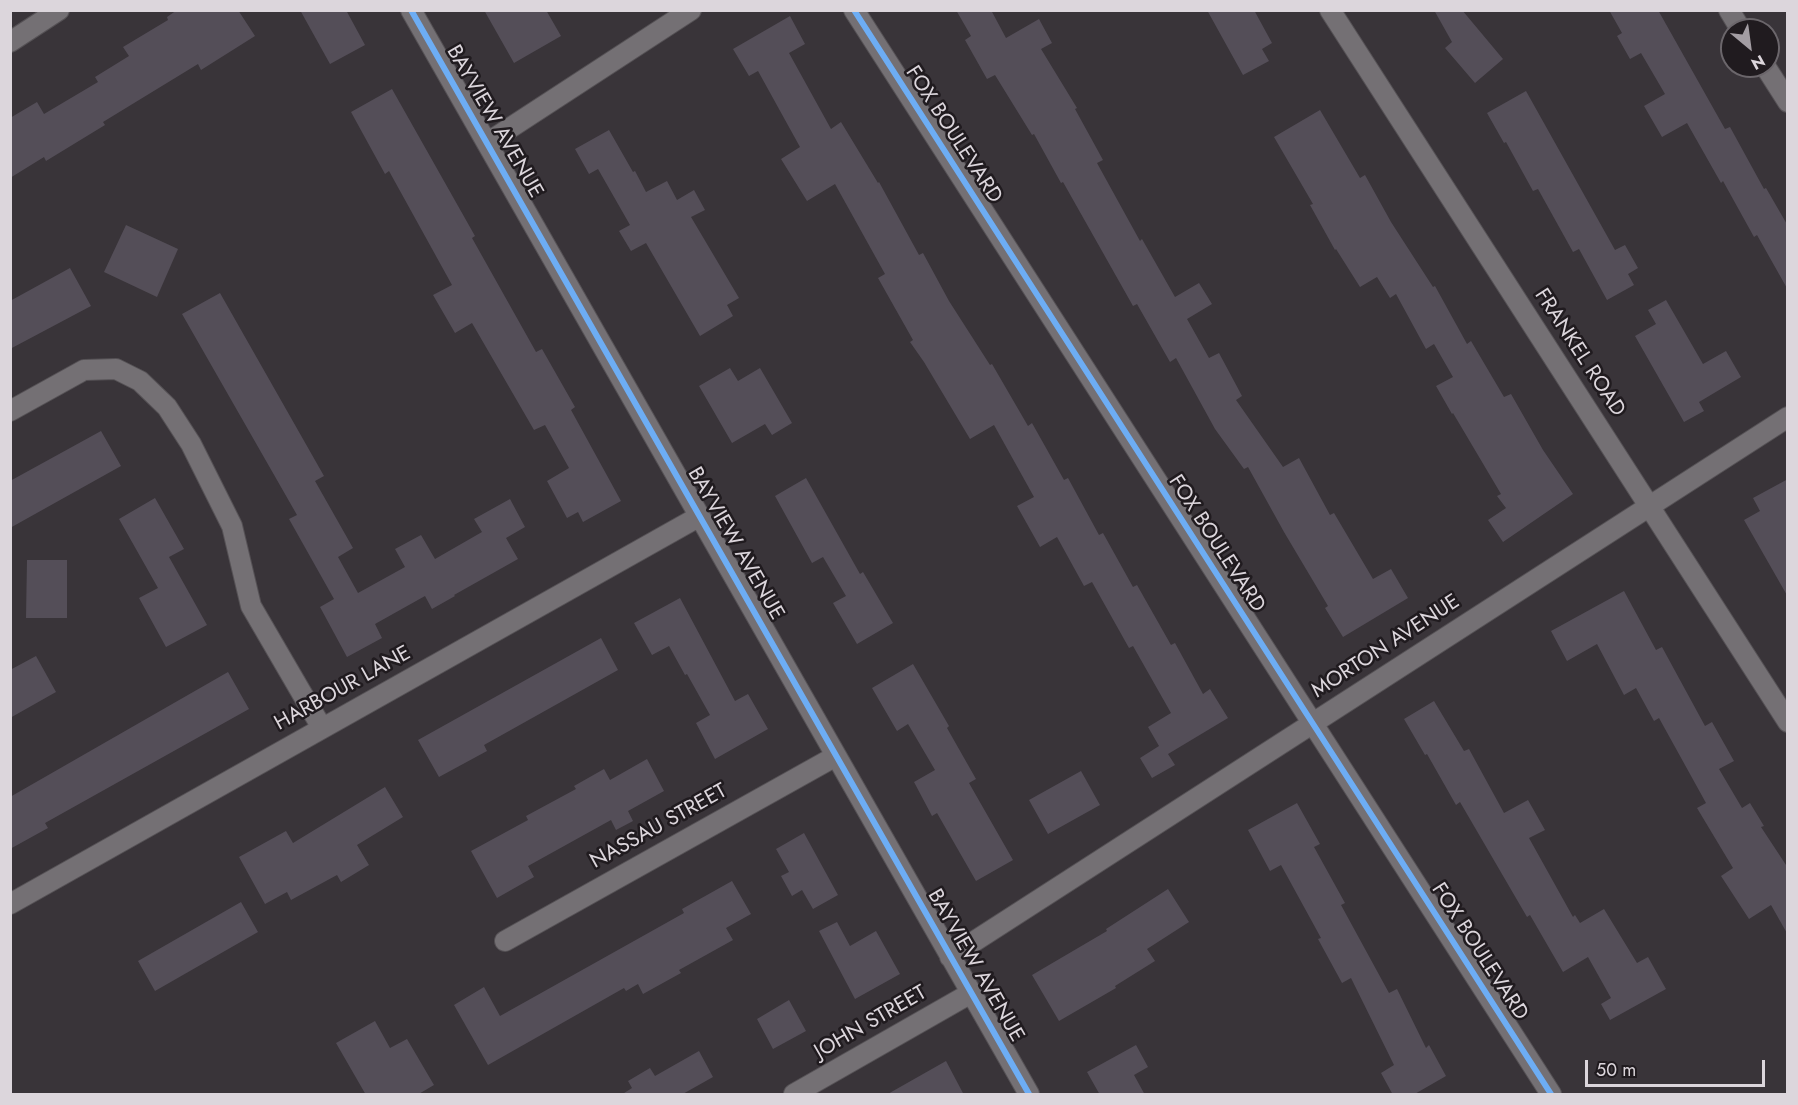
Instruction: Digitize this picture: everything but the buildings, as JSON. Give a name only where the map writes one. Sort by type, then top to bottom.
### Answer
[{"type":"street","points":[[10,42],[59,10]]},
{"type":"street","name":"BAYVIEW AVENUE","points":[[411,10],[1029,1095]]},
{"type":"street","points":[[486,143],[691,10]]},
{"type":"street","name":"FOX BOULEVARD","points":[[854,10],[1551,1095]]},
{"type":"street","name":"FRANKEL ROAD","points":[[1330,10],[1788,722]]},
{"type":"street","points":[[1773,78],[1788,102]]},
{"type":"street","points":[[10,411],[84,370],[116,369],[140,381],[167,407],[191,444],[232,526],[251,606],[322,728]]},
{"type":"street","name":"MORTON AVENUE","points":[[950,957],[1788,417]]},
{"type":"street","name":"HARBOUR LANE","points":[[10,904],[700,516]]},
{"type":"street","name":"NASSAU STREET","points":[[505,941],[836,756]]},
{"type":"street","name":"JOHN STREET","points":[[794,1095],[971,993]]},
{"type":"cycle path","points":[[411,10],[1029,1094]]},
{"type":"cycle path","points":[[854,10],[1551,1094]]}]
